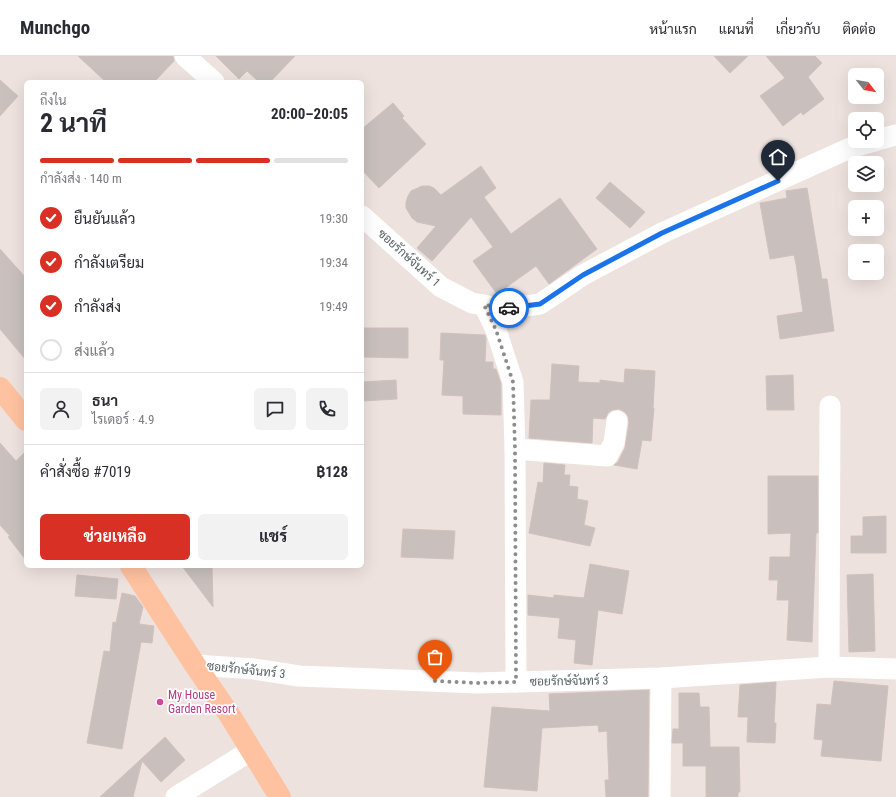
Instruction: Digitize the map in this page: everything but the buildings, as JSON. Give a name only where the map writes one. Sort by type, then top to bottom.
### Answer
[{"type":"main road","points":[[0,388],[24,418]]},
{"type":"main road","points":[[132,568],[195,665],[229,714],[280,797]]},
{"type":"street","points":[[185,56],[212,80]]},
{"type":"street","name":"ซอยรักษ์จันทร์ 1","points":[[884,139],[896,135]]},
{"type":"street","name":"ซอยรักษ์จันทร์ 1","points":[[364,218],[441,288],[472,303],[506,309],[540,304],[583,275],[662,233],[850,148]]},
{"type":"street","points":[[484,305],[496,330],[513,382],[515,449],[516,682]]},
{"type":"street","points":[[830,406],[830,667]]},
{"type":"street","points":[[515,449],[605,457],[609,454],[614,443],[617,421]]},
{"type":"street","name":"ซอยรักษ์จันทร์ 3","points":[[195,665],[254,669],[299,676],[478,683],[661,678],[830,667],[896,669]]},
{"type":"street","points":[[660,797],[661,678]]},
{"type":"street","points":[[176,797],[252,750]]},
{"type":"way so far","points":[[435,681],[478,683],[516,682],[515,449],[513,382],[496,330],[484,305],[506,309],[509,308]]},
{"type":"place","name":"My House Garden Resort","points":[[160,702]]},
{"type":"route","points":[[509,308],[540,304],[583,275],[662,233],[778,181]]}]
